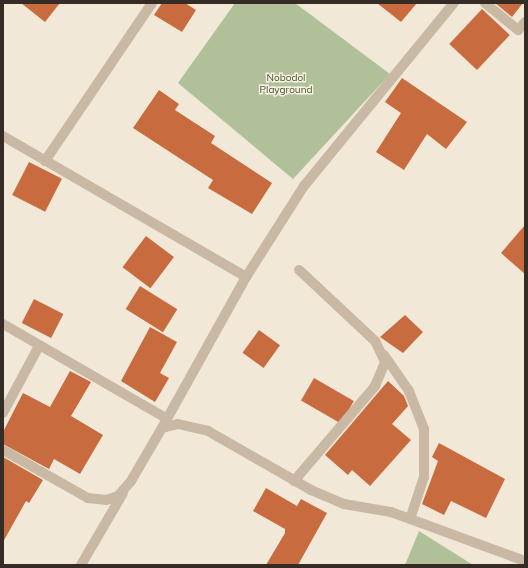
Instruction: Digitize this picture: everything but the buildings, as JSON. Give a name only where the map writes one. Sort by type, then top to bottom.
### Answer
[{"type":"street","points":[[45,161],[152,3]]},
{"type":"street","points":[[81,565],[162,428],[166,418],[246,277],[304,186],[454,3]]},
{"type":"street","points":[[485,3],[518,30],[525,22]]},
{"type":"street","points":[[3,136],[246,277]]},
{"type":"street","points":[[299,270],[375,341],[413,398],[424,429],[424,477],[410,519]]},
{"type":"street","points":[[3,324],[166,418]]},
{"type":"street","points":[[3,413],[39,346]]},
{"type":"street","points":[[294,481],[376,386],[385,362],[382,352]]},
{"type":"street","points":[[162,428],[178,424],[208,431],[294,481],[344,504],[410,519],[525,561]]},
{"type":"street","points":[[3,450],[88,498],[106,500],[118,496],[131,481]]},
{"type":"green space","name":"Nobodol Playground","points":[[235,3],[295,3],[390,74],[293,179],[178,83]]},
{"type":"green space","points":[[419,531],[473,565],[405,565]]}]
